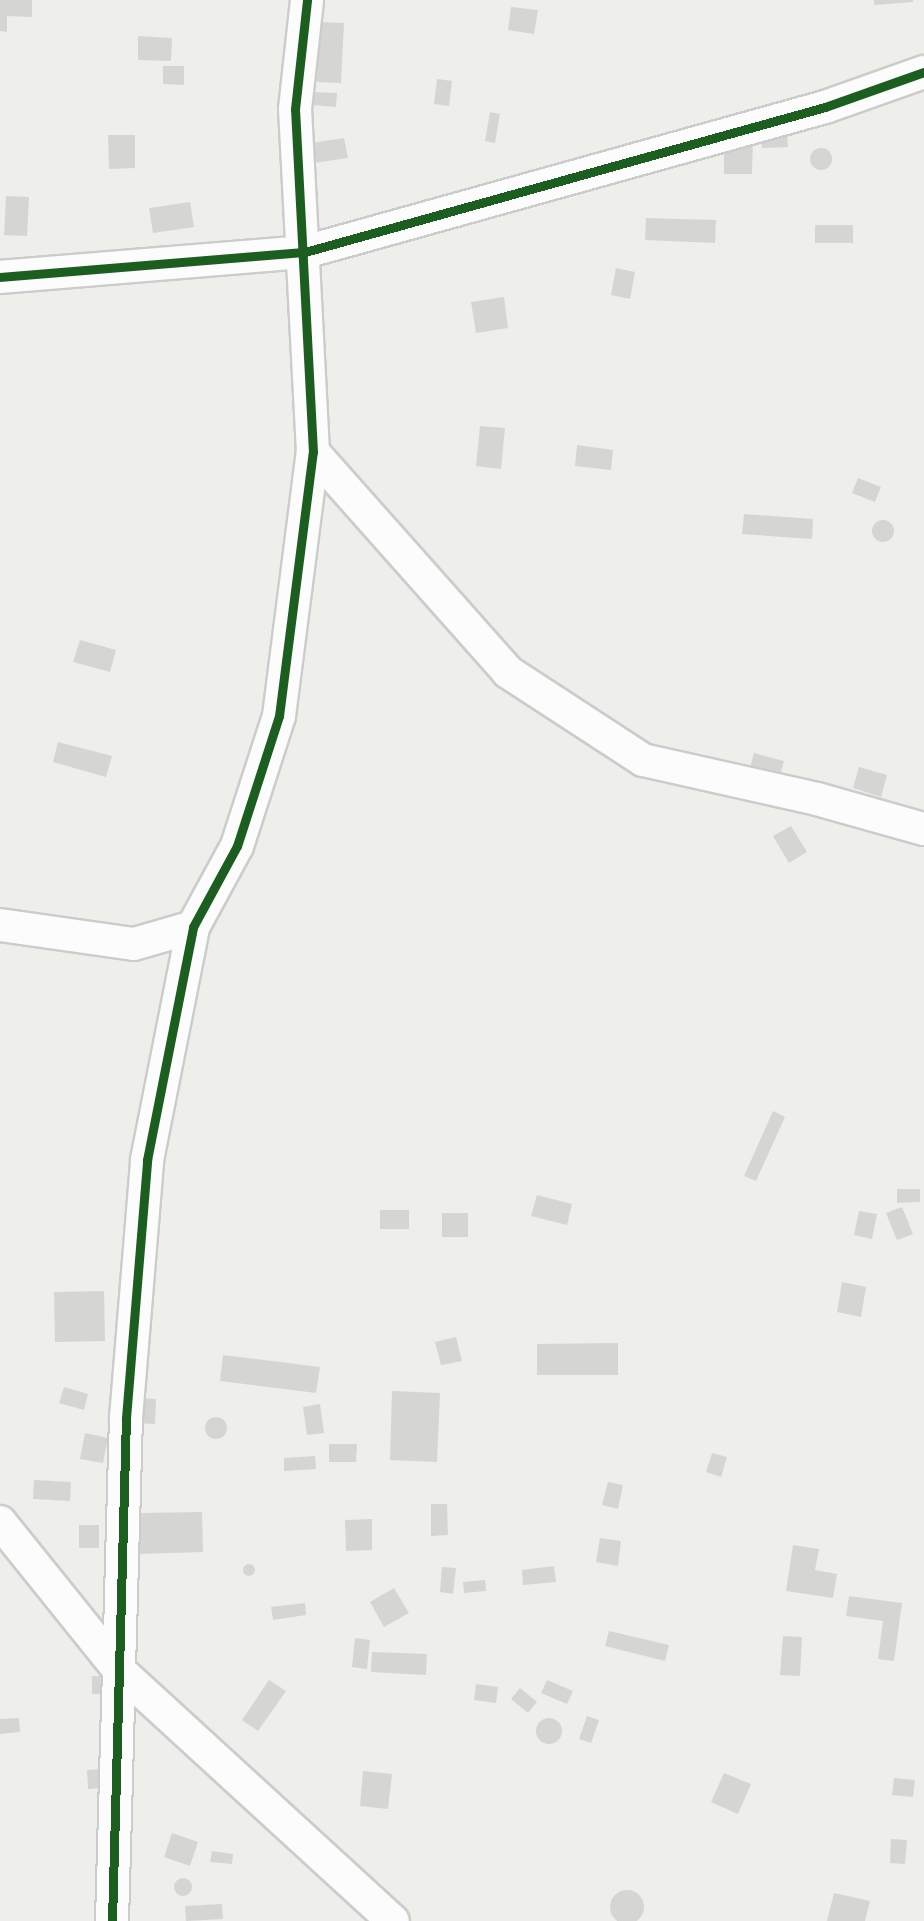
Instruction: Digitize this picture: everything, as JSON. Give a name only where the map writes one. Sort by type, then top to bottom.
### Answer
[{"type":"street","points":[[112,1921],[126,1418],[146,1160],[193,927],[237,846],[279,716],[313,452],[295,109],[307,0]]},
{"type":"street","points":[[0,277],[304,252],[825,107],[924,72]]},
{"type":"street","points":[[313,452],[508,672],[643,760],[817,799],[924,829]]},
{"type":"street","points":[[0,925],[134,944],[193,927]]},
{"type":"street","points":[[0,1522],[120,1671],[393,1921]]},
{"type":"building","points":[[0,0],[32,0],[32,17],[7,16],[7,32],[0,31]]},
{"type":"building","points":[[874,0],[913,0],[913,2],[874,5]]},
{"type":"building","points":[[511,7],[538,10],[534,34],[508,30]]},
{"type":"building","points":[[319,22],[344,23],[341,83],[317,82]]},
{"type":"building","points":[[138,36],[172,38],[171,61],[138,60]]},
{"type":"building","points":[[163,66],[184,66],[184,85],[163,84]]},
{"type":"building","points":[[437,79],[452,81],[449,106],[434,104]]},
{"type":"building","points":[[312,92],[337,93],[336,107],[311,105]]},
{"type":"building","points":[[490,112],[500,114],[495,143],[485,141]]},
{"type":"building","points":[[787,133],[788,147],[762,148],[761,134]]},
{"type":"building","points":[[108,135],[135,135],[135,168],[109,169]]},
{"type":"building","points":[[344,138],[348,158],[314,163],[311,143]]},
{"type":"building","points":[[724,139],[753,139],[752,174],[724,174]]},
{"type":"building","points":[[821,148],[829,151],[832,159],[829,167],[821,170],[813,167],[810,159],[813,151]]},
{"type":"building","points":[[6,196],[29,197],[27,236],[4,235]]},
{"type":"building","points":[[190,202],[194,227],[153,233],[149,208]]},
{"type":"building","points":[[646,218],[716,220],[715,243],[645,240]]},
{"type":"building","points":[[815,225],[853,225],[853,243],[815,243]]},
{"type":"building","points":[[616,268],[635,272],[630,299],[611,295]]},
{"type":"building","points":[[504,297],[508,328],[476,333],[471,302]]},
{"type":"building","points":[[480,426],[505,428],[501,469],[476,466]]},
{"type":"building","points":[[577,445],[613,450],[611,470],[575,466]]},
{"type":"building","points":[[858,478],[881,487],[875,502],[852,493]]},
{"type":"building","points":[[744,514],[813,519],[812,539],[742,534]]},
{"type":"building","points":[[883,520],[893,527],[894,531],[887,541],[883,542],[873,535],[872,531],[879,521]]},
{"type":"building","points":[[80,640],[116,650],[110,672],[73,662]]},
{"type":"building","points":[[58,742],[112,756],[106,777],[53,762]]},
{"type":"building","points":[[754,753],[784,761],[779,779],[749,771]]},
{"type":"building","points":[[859,767],[887,775],[881,797],[853,788]]},
{"type":"building","points":[[791,826],[807,852],[789,863],[773,836]]},
{"type":"building","points":[[773,1111],[785,1117],[756,1181],[744,1176]]},
{"type":"building","points":[[897,1189],[920,1189],[920,1202],[897,1203]]},
{"type":"building","points":[[537,1195],[572,1204],[567,1225],[531,1216]]},
{"type":"building","points":[[902,1207],[913,1234],[897,1240],[886,1213]]},
{"type":"building","points":[[380,1210],[409,1210],[409,1229],[380,1229]]},
{"type":"building","points":[[859,1211],[877,1214],[872,1239],[854,1235]]},
{"type":"building","points":[[442,1213],[468,1213],[468,1237],[442,1237]]},
{"type":"building","points":[[842,1282],[866,1287],[861,1317],[837,1312]]},
{"type":"building","points":[[104,1291],[105,1341],[55,1342],[54,1292]]},
{"type":"building","points":[[456,1337],[462,1361],[441,1365],[435,1342]]},
{"type":"building","points":[[618,1343],[618,1375],[537,1375],[537,1344]]},
{"type":"building","points":[[223,1355],[320,1367],[316,1393],[220,1381]]},
{"type":"building","points":[[64,1387],[88,1394],[84,1410],[59,1403]]},
{"type":"building","points":[[392,1391],[440,1393],[437,1462],[390,1460]]},
{"type":"building","points":[[138,1398],[156,1399],[155,1424],[137,1423]]},
{"type":"building","points":[[320,1404],[324,1433],[307,1435],[303,1407]]},
{"type":"building","points":[[216,1417],[224,1420],[227,1428],[224,1436],[216,1439],[208,1436],[205,1428],[208,1420]]},
{"type":"building","points":[[85,1433],[108,1438],[103,1463],[80,1459]]},
{"type":"building","points":[[329,1444],[357,1444],[356,1462],[329,1462]]},
{"type":"building","points":[[712,1453],[727,1457],[721,1477],[706,1472]]},
{"type":"building","points":[[315,1456],[316,1469],[284,1471],[284,1458]]},
{"type":"building","points":[[34,1480],[71,1482],[70,1501],[33,1499]]},
{"type":"building","points":[[608,1482],[623,1485],[618,1509],[602,1505]]},
{"type":"building","points":[[431,1504],[447,1504],[448,1535],[431,1536]]},
{"type":"building","points":[[202,1512],[203,1552],[139,1554],[138,1513]]},
{"type":"building","points":[[372,1519],[372,1550],[346,1551],[345,1520]]},
{"type":"building","points":[[79,1525],[99,1525],[99,1548],[79,1548]]},
{"type":"building","points":[[600,1538],[621,1541],[618,1566],[596,1562]]},
{"type":"building","points":[[793,1545],[819,1549],[815,1570],[837,1574],[833,1598],[786,1591]]},
{"type":"building","points":[[244,1565],[254,1565],[254,1575],[244,1575]]},
{"type":"building","points":[[554,1566],[556,1582],[523,1585],[522,1570]]},
{"type":"building","points":[[442,1567],[456,1568],[453,1594],[440,1592]]},
{"type":"building","points":[[485,1580],[486,1591],[464,1593],[463,1582]]},
{"type":"building","points":[[394,1588],[409,1613],[384,1627],[370,1602]]},
{"type":"building","points":[[849,1596],[902,1603],[894,1661],[878,1659],[883,1621],[846,1616]]},
{"type":"building","points":[[305,1603],[306,1615],[273,1620],[271,1607]]},
{"type":"building","points":[[609,1631],[669,1645],[665,1661],[605,1646]]},
{"type":"building","points":[[783,1636],[802,1637],[800,1676],[780,1675]]},
{"type":"building","points":[[355,1638],[370,1640],[367,1669],[352,1667]]},
{"type":"building","points":[[372,1652],[427,1654],[426,1675],[371,1672]]},
{"type":"building","points":[[92,1676],[108,1676],[109,1694],[92,1694]]},
{"type":"building","points":[[269,1680],[286,1691],[258,1731],[242,1720]]},
{"type":"building","points":[[547,1680],[573,1691],[567,1704],[541,1693]]},
{"type":"building","points":[[476,1684],[498,1687],[496,1703],[474,1700]]},
{"type":"building","points":[[520,1688],[537,1702],[528,1713],[511,1699]]},
{"type":"building","points":[[587,1716],[599,1720],[591,1743],[579,1739]]},
{"type":"building","points":[[19,1718],[20,1732],[0,1734],[0,1719]]},
{"type":"building","points":[[549,1718],[558,1722],[562,1731],[558,1740],[549,1744],[540,1740],[536,1731],[540,1722]]},
{"type":"building","points":[[103,1769],[104,1788],[88,1789],[87,1770]]},
{"type":"building","points":[[363,1771],[392,1774],[388,1809],[360,1806]]},
{"type":"building","points":[[724,1773],[751,1784],[738,1814],[711,1802]]},
{"type":"building","points":[[894,1778],[915,1780],[913,1797],[892,1795]]},
{"type":"building","points":[[172,1833],[198,1842],[190,1866],[164,1857]]},
{"type":"building","points":[[891,1839],[907,1840],[905,1864],[890,1863]]},
{"type":"building","points":[[212,1851],[233,1854],[232,1864],[210,1862]]},
{"type":"building","points":[[183,1878],[189,1881],[192,1887],[189,1893],[183,1896],[177,1893],[174,1887],[177,1881]]},
{"type":"building","points":[[627,1890],[639,1895],[644,1907],[639,1919],[627,1924],[615,1919],[610,1907],[615,1895]]},
{"type":"building","points":[[834,1893],[870,1901],[865,1921],[827,1921]]},
{"type":"building","points":[[222,1904],[223,1919],[186,1921],[185,1906]]},
{"type":"cycle path","points":[[112,1921],[126,1418],[147,1160],[193,927],[237,846],[279,716],[313,452],[295,109],[307,0]]},
{"type":"cycle path","points":[[0,277],[305,252],[825,107],[924,72]]}]
